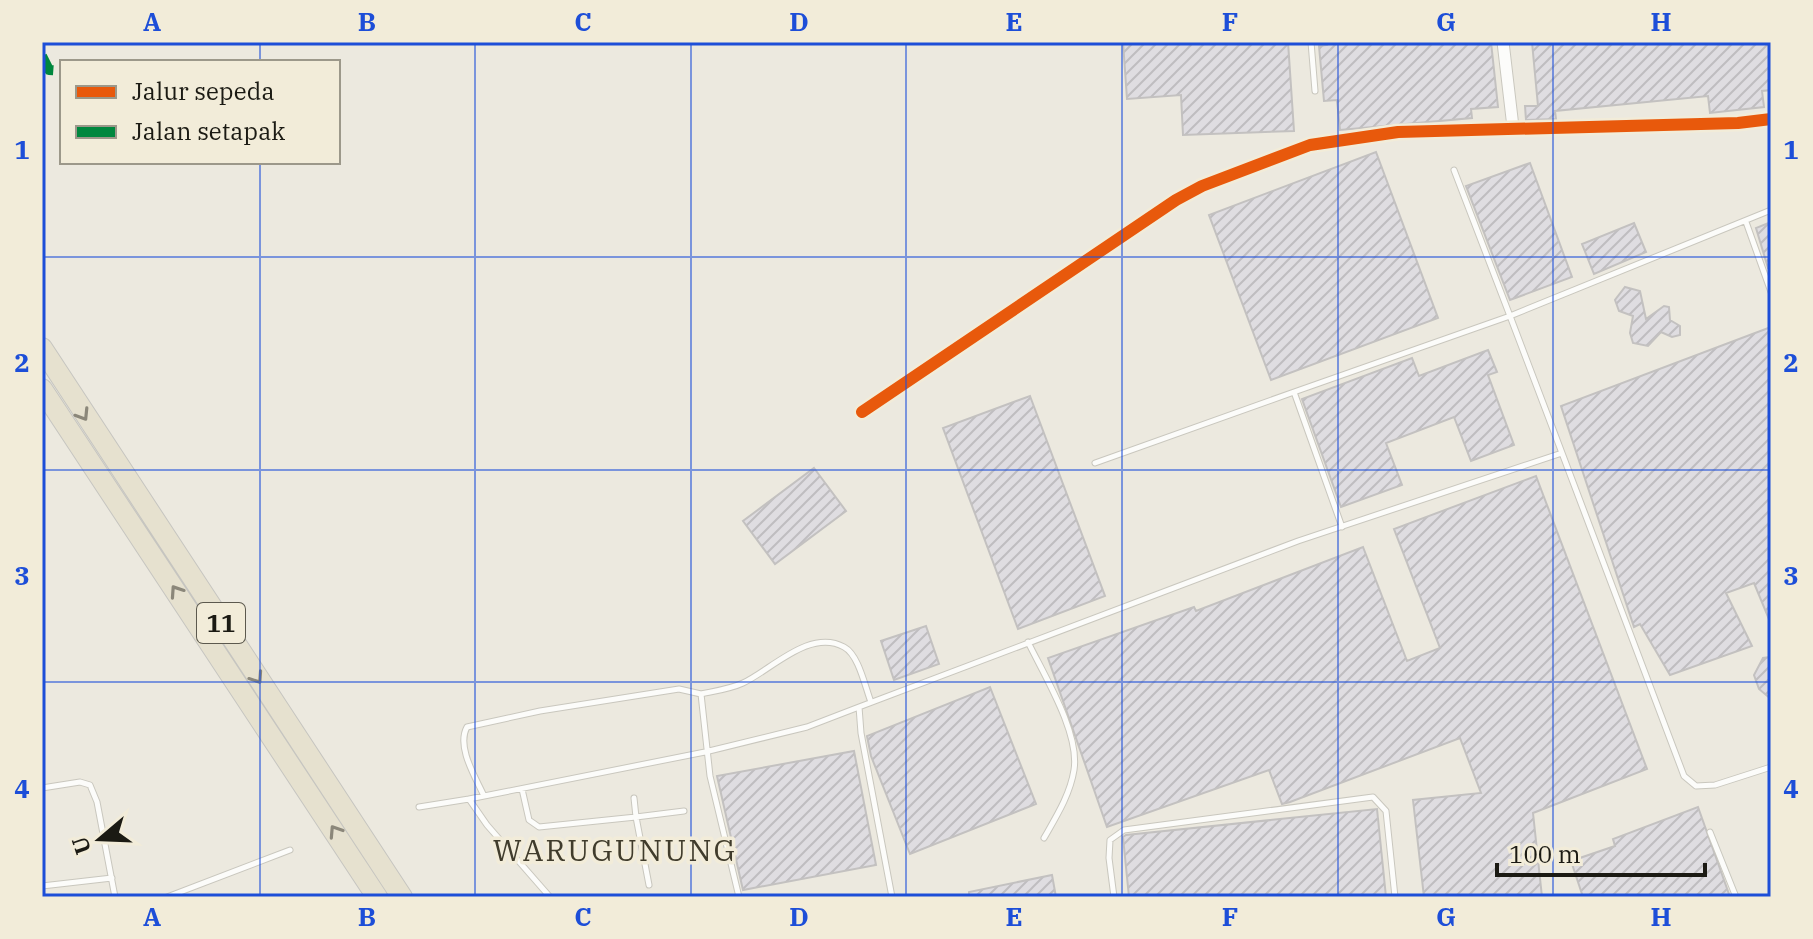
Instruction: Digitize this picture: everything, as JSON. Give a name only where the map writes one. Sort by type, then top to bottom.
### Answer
[{"type":"highway","name":"11","points":[[42,348],[402,897]]},
{"type":"highway","name":"11","points":[[42,389],[377,897]]},
{"type":"street","points":[[1503,42],[1513,127]]},
{"type":"street","points":[[862,412],[955,347],[1202,186],[1310,145],[1398,132],[1738,123],[1771,119]]},
{"type":"lane","points":[[1311,42],[1315,91]]},
{"type":"lane","points":[[1454,170],[1684,776],[1696,786],[1715,785],[1771,767]]},
{"type":"lane","points":[[1095,463],[1510,316],[1771,210]]},
{"type":"lane","points":[[1746,222],[1771,292]]},
{"type":"lane","points":[[1294,392],[1342,527]]},
{"type":"lane","points":[[419,807],[705,752],[807,727],[1342,527],[1562,453]]},
{"type":"lane","points":[[1028,642],[1065,718],[1075,768],[1063,806],[1044,838]]},
{"type":"lane","points":[[484,796],[466,754],[463,734],[467,727],[540,711],[679,689],[701,694],[741,684],[781,658],[829,643],[846,647],[854,658],[871,702]]},
{"type":"lane","points":[[701,694],[705,752],[739,897]]},
{"type":"lane","points":[[859,707],[861,733],[892,897]]},
{"type":"lane","points":[[42,788],[80,782],[90,785],[97,802],[115,897]]},
{"type":"lane","points":[[522,789],[529,820],[539,827],[684,811]]},
{"type":"lane","points":[[1114,897],[1110,840],[1124,830],[1373,797],[1386,811],[1395,897]]},
{"type":"lane","points":[[634,798],[649,885]]},
{"type":"lane","points":[[469,799],[487,825],[550,897]]},
{"type":"lane","points":[[1710,832],[1736,897]]},
{"type":"lane","points":[[167,897],[290,850]]},
{"type":"lane","points":[[42,886],[112,878]]},
{"type":"building","points":[[1123,42],[1288,42],[1294,131],[1183,135],[1181,95],[1127,99]]},
{"type":"building","points":[[1326,42],[1491,42],[1498,107],[1471,109],[1472,118],[1340,130],[1337,100],[1324,101],[1319,46],[1327,45]]},
{"type":"building","points":[[1532,42],[1771,42],[1771,90],[1762,91],[1764,107],[1710,113],[1708,96],[1555,111],[1556,119],[1526,120],[1525,106],[1538,106]]},
{"type":"building","points":[[1376,152],[1438,318],[1271,380],[1209,215]]},
{"type":"building","points":[[1530,163],[1572,277],[1510,300],[1466,186]]},
{"type":"building","points":[[1771,222],[1771,268],[1768,268],[1756,228]]},
{"type":"building","points":[[1634,223],[1646,252],[1594,274],[1582,244]]},
{"type":"building","points":[[1625,287],[1640,291],[1646,319],[1664,306],[1669,307],[1670,320],[1680,326],[1680,335],[1672,337],[1661,332],[1648,346],[1633,343],[1630,333],[1633,316],[1619,311],[1615,300]]},
{"type":"building","points":[[1771,327],[1771,624],[1754,583],[1726,593],[1752,646],[1670,675],[1640,624],[1634,627],[1561,406]]},
{"type":"building","points":[[1488,350],[1497,372],[1488,375],[1514,445],[1471,461],[1454,417],[1386,443],[1402,485],[1341,507],[1302,399],[1412,358],[1419,376]]},
{"type":"building","points":[[1030,396],[1105,596],[1018,629],[943,428]]},
{"type":"building","points":[[814,468],[846,511],[775,564],[743,521]]},
{"type":"building","points":[[1536,476],[1647,769],[1533,813],[1542,897],[1424,897],[1413,800],[1481,793],[1460,738],[1290,802],[1282,804],[1269,770],[1107,827],[1048,658],[1194,607],[1196,611],[1363,547],[1407,661],[1440,648],[1394,529]]},
{"type":"building","points":[[926,626],[939,664],[894,680],[881,641]]},
{"type":"building","points":[[1771,657],[1771,699],[1759,689],[1754,675],[1763,658]]},
{"type":"building","points":[[990,687],[1036,804],[910,854],[871,756],[867,736]]},
{"type":"building","points":[[854,751],[876,865],[743,890],[717,776]]},
{"type":"building","points":[[1698,807],[1730,897],[1583,897],[1571,861],[1615,846],[1613,839]]},
{"type":"building","points":[[1377,809],[1386,897],[1129,897],[1123,837],[1126,835]]},
{"type":"building","points":[[1052,875],[1056,897],[969,897],[969,892]]},
{"type":"marked path","points":[[42,56],[49,70],[60,71]]},
{"type":"cycle path","points":[[862,412],[1176,200],[1202,186],[1310,145],[1398,132],[1738,123],[1771,119]]},
{"type":"district","name":"WARUGUNUNG","points":[[615,849]]}]
